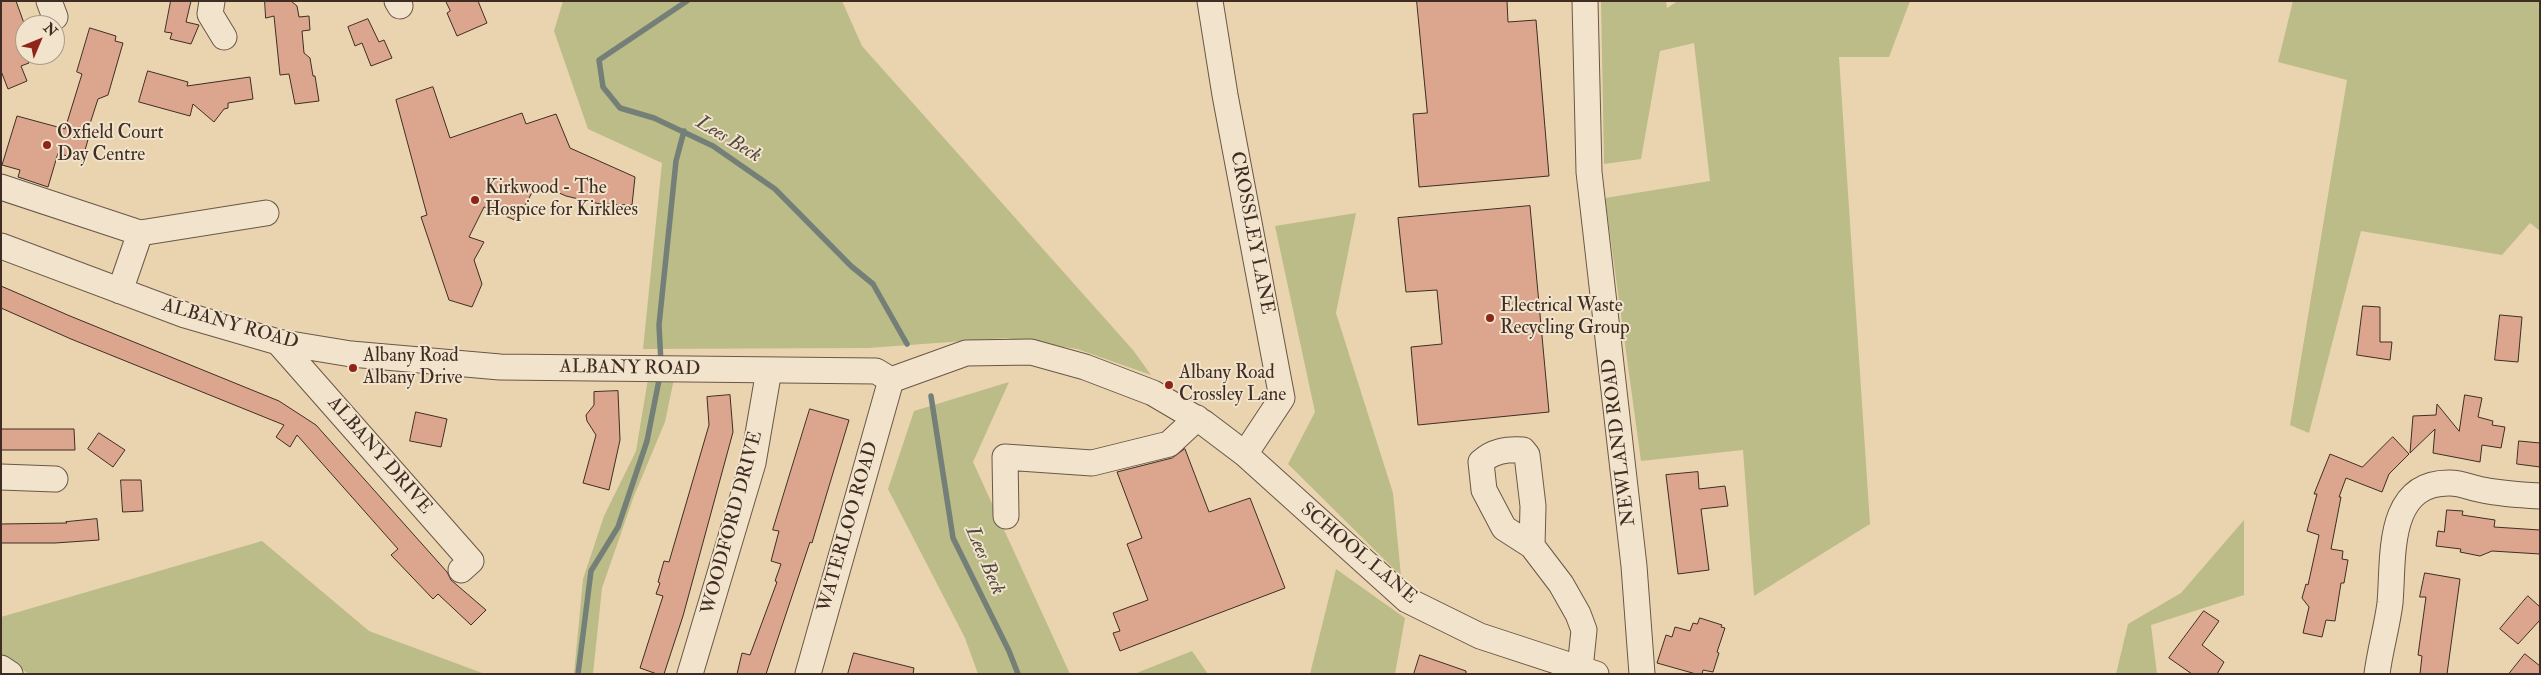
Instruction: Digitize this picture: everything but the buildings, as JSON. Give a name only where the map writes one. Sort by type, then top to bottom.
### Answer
[{"type":"street","points":[[212,1],[210,14],[224,37]]},
{"type":"street","name":"CROSSLEY LANE","points":[[1210,1],[1224,95],[1282,398],[1245,454]]},
{"type":"street","name":"NEWLAND ROAD","points":[[1585,1],[1589,172],[1634,566],[1642,674]]},
{"type":"street","points":[[1,187],[140,233],[266,213]]},
{"type":"street","points":[[120,291],[140,233]]},
{"type":"street","name":"ALBANY ROAD","points":[[1,246],[185,315],[278,342],[351,354],[500,368],[876,371],[891,380]]},
{"type":"street","name":"ALBANY DRIVE","points":[[278,342],[471,561],[461,570]]},
{"type":"street","points":[[891,380],[966,353],[1031,352],[1085,367],[1154,393],[1197,418],[1245,454]]},
{"type":"street","name":"WOODFORD DRIVE","points":[[690,674],[753,463],[769,370]]},
{"type":"street","name":"WATERLOO ROAD","points":[[808,674],[891,380]]},
{"type":"street","points":[[1006,516],[1005,457],[1092,463],[1168,444],[1197,418]]},
{"type":"street","name":"SCHOOL LANE","points":[[1245,454],[1407,600],[1480,636],[1588,671]]},
{"type":"street","points":[[1,477],[56,480]]},
{"type":"street","points":[[2377,674],[2387,623],[2395,531],[2403,508],[2415,493],[2430,486],[2450,483],[2498,493],[2540,496]]},
{"type":"street","points":[[1532,546],[1560,584],[1578,614],[1584,630],[1588,671]]},
{"type":"street","points":[[1,668],[10,674]]},
{"type":"green space","points":[[563,1],[842,1],[862,46],[1133,350],[1151,375],[1077,349],[1006,338],[868,348],[643,349],[662,163],[588,129],[554,31]]},
{"type":"green space","points":[[1601,1],[1666,1],[1667,8],[1678,1],[1910,1],[1889,57],[1839,57],[1870,524],[1754,596],[1743,450],[1641,461],[1605,198],[1710,181],[1694,43],[1660,51],[1641,159],[1604,164]]},
{"type":"green space","points":[[2293,1],[2540,1],[2540,231],[2530,223],[2502,255],[2361,231],[2309,433],[2290,425],[2347,80],[2278,62]]},
{"type":"green space","points":[[1356,213],[1336,313],[1393,493],[1401,576],[1288,464],[1315,412],[1275,226]]},
{"type":"green space","points":[[648,379],[674,379],[665,422],[634,496],[602,588],[593,674],[574,674],[583,579],[604,516],[636,451]]},
{"type":"green space","points":[[1009,382],[973,462],[1070,674],[978,674],[965,638],[888,489],[914,411]]},
{"type":"green space","points":[[2244,520],[2244,595],[2151,625],[2157,674],[2116,674],[2128,624],[2181,593]]},
{"type":"green space","points":[[262,541],[369,631],[485,674],[29,674],[1,656],[1,617]]},
{"type":"green space","points":[[1336,569],[1405,618],[1395,674],[1310,674]]},
{"type":"green space","points":[[1192,651],[1208,674],[1134,674]]},
{"type":"waterway","name":"Lees Beck","points":[[687,1],[599,60],[603,87],[620,108],[654,118],[713,146],[775,189],[851,266],[873,284],[907,344]]},
{"type":"waterway","points":[[661,363],[659,325],[676,161],[684,131]]},
{"type":"waterway","points":[[578,674],[591,571],[618,527],[647,441],[660,375]]},
{"type":"waterway","name":"Lees Beck","points":[[931,396],[953,538],[1009,651],[1018,674]]},
{"type":"place","name":"Oxfield Court Day Centre","points":[[47,145]]},
{"type":"place","name":"Kirkwood - The Hospice for Kirklees","points":[[475,200]]},
{"type":"place","name":"Electrical Waste Recycling Group","points":[[1490,318]]},
{"type":"place","name":"Albany Road Albany Drive","points":[[353,368]]},
{"type":"place","name":"Albany Road Crossley Lane","points":[[1169,385]]}]
